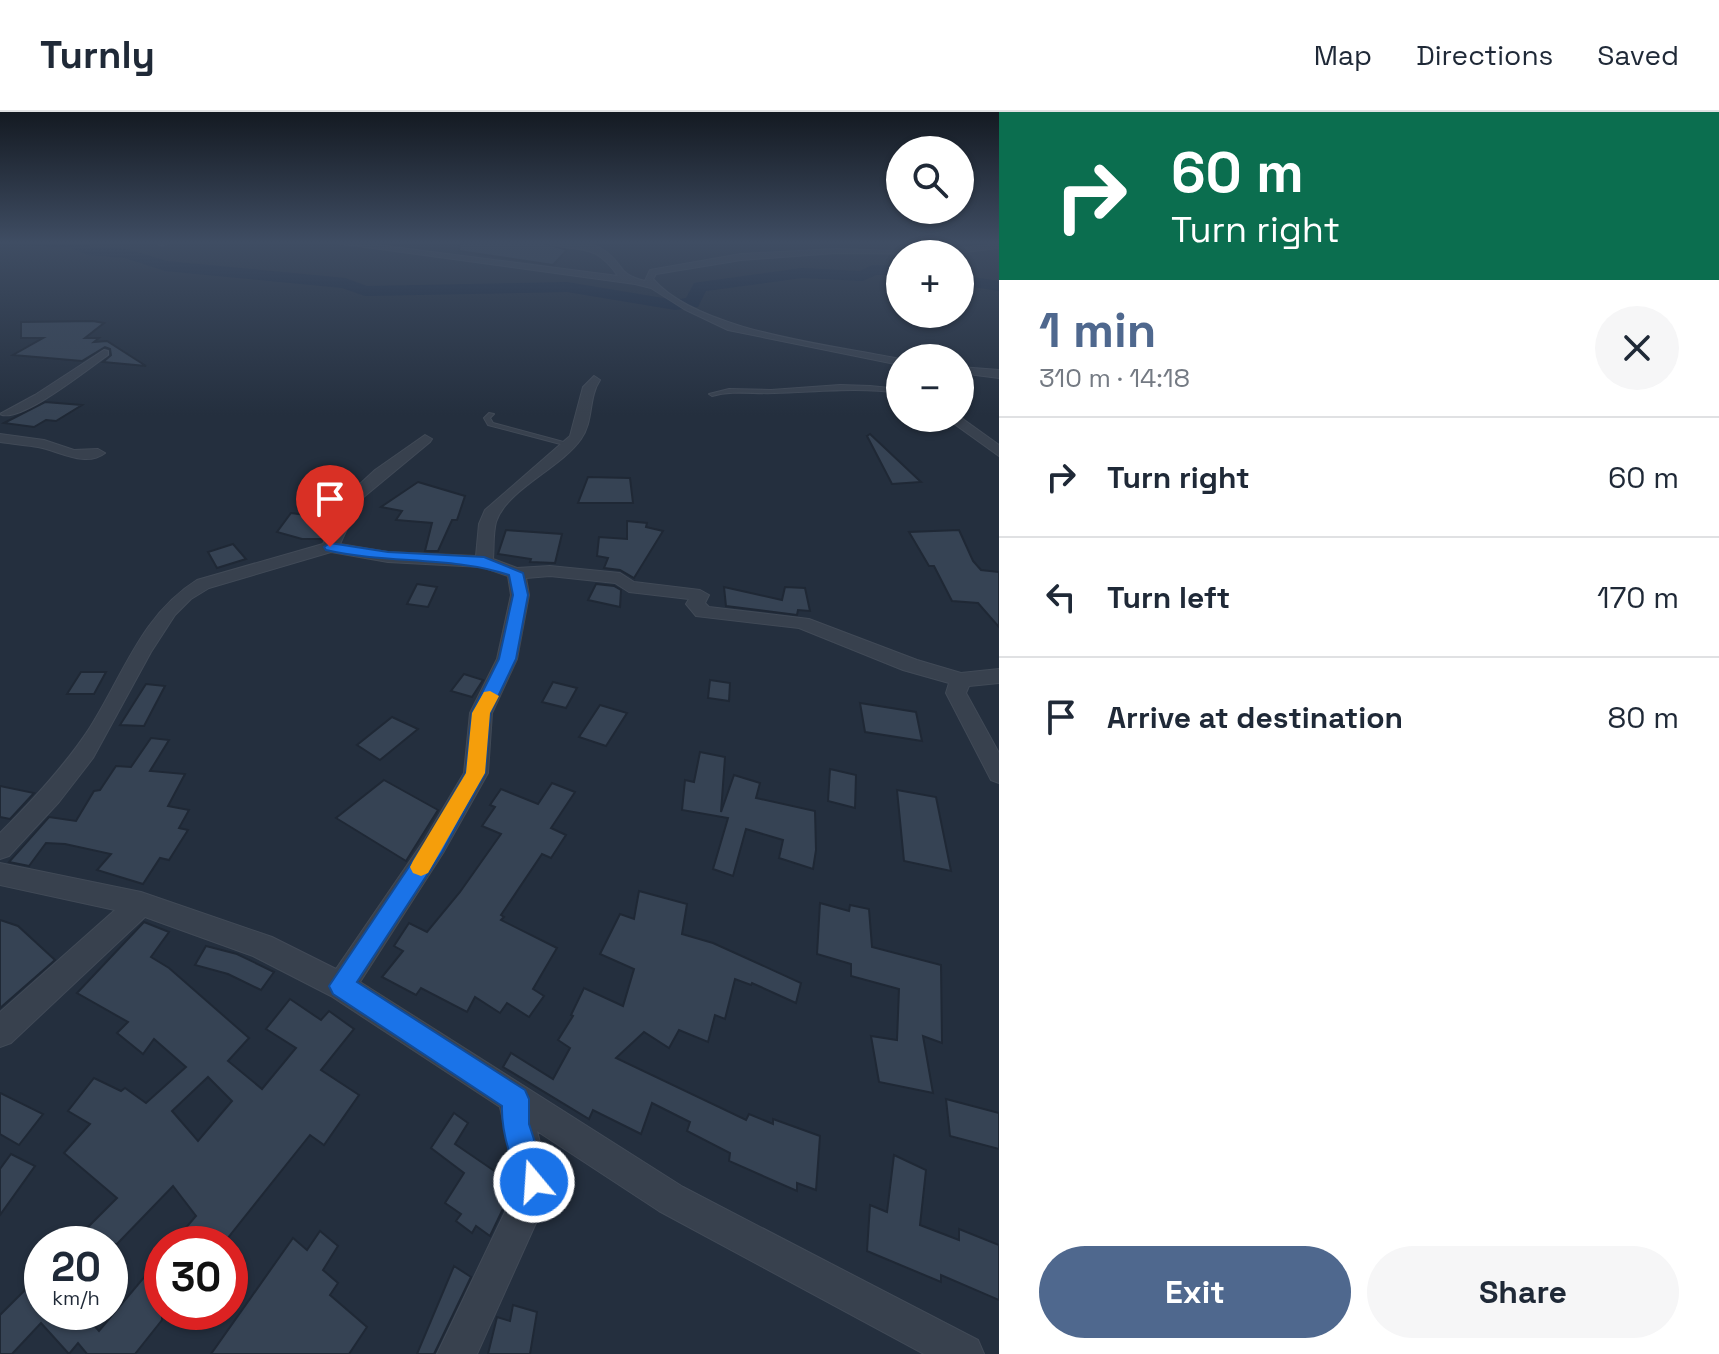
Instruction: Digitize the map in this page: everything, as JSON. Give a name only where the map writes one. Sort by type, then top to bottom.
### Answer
[{"type":"street","points":[[675,299],[742,331],[886,359]]},
{"type":"street","points":[[2,412],[39,398],[104,353]]},
{"type":"street","points":[[974,371],[999,374]]},
{"type":"street","points":[[484,562],[487,524],[493,510],[578,434],[586,402],[584,394],[594,380]]},
{"type":"street","points":[[972,432],[999,452]]},
{"type":"street","points":[[0,438],[44,444],[73,454],[98,453]]},
{"type":"street","points":[[330,547],[353,498],[425,439]]},
{"type":"street","points":[[0,849],[54,794],[95,738],[150,638],[174,602],[203,584],[330,547],[388,557],[484,562],[516,573],[550,571],[620,578],[629,587],[700,595],[695,604],[703,612],[802,623],[910,665],[961,680],[999,676]]},
{"type":"street","points":[[341,986],[434,846],[476,773],[481,713],[507,659],[520,595],[516,573]]},
{"type":"street","points":[[961,680],[956,693],[958,701],[999,774]]},
{"type":"street","points":[[0,874],[141,904],[262,946],[341,986],[671,1199],[964,1354]]},
{"type":"street","points":[[0,1032],[141,904]]},
{"type":"street","points":[[457,1354],[532,1193],[532,1171],[515,1124],[516,1099]]},
{"type":"lane","points":[[712,394],[744,389],[886,389]]},
{"type":"lane","points":[[491,414],[487,418],[490,424],[568,444]]},
{"type":"building","points":[[21,322],[104,323],[85,338],[99,338],[94,342],[107,341],[146,366],[103,362],[111,355],[110,349],[105,347],[82,361],[13,355],[43,338],[21,338]]},
{"type":"building","points":[[45,402],[82,405],[56,421],[46,420],[34,427],[4,423]]},
{"type":"building","points":[[870,434],[921,482],[892,484],[867,436]]},
{"type":"building","points":[[588,477],[630,478],[633,503],[578,503]]},
{"type":"building","points":[[418,482],[465,496],[457,520],[452,520],[438,551],[425,551],[432,523],[396,520],[402,511],[381,507]]},
{"type":"building","points":[[291,513],[328,518],[322,539],[302,539],[277,532]]},
{"type":"building","points":[[627,521],[647,523],[646,527],[663,531],[634,578],[620,570],[604,568],[608,558],[597,556],[599,537],[627,539]]},
{"type":"building","points":[[506,530],[562,534],[555,563],[530,562],[531,559],[498,554]]},
{"type":"building","points":[[959,530],[973,561],[981,570],[999,572],[999,627],[978,603],[952,601],[934,566],[929,566],[909,532]]},
{"type":"building","points":[[233,544],[246,559],[217,568],[208,552]]},
{"type":"building","points":[[417,584],[437,587],[428,607],[407,604]]},
{"type":"building","points":[[596,584],[621,590],[620,607],[588,600]]},
{"type":"building","points":[[724,587],[782,600],[785,587],[805,588],[810,611],[798,610],[797,615],[726,606]]},
{"type":"building","points":[[81,672],[106,672],[94,694],[67,694]]},
{"type":"building","points":[[464,674],[483,680],[472,697],[451,691]]},
{"type":"building","points":[[710,680],[730,683],[729,701],[708,698]]},
{"type":"building","points":[[553,682],[577,688],[566,708],[542,702]]},
{"type":"building","points":[[146,684],[165,686],[144,726],[120,725]]},
{"type":"building","points":[[860,703],[916,712],[922,741],[865,732]]},
{"type":"building","points":[[600,705],[627,713],[606,746],[579,737]]},
{"type":"building","points":[[392,717],[418,729],[380,760],[357,745]]},
{"type":"building","points":[[151,738],[169,740],[150,771],[185,774],[168,806],[189,810],[179,828],[188,830],[169,860],[160,858],[143,884],[97,870],[111,854],[65,844],[46,843],[29,866],[9,862],[49,817],[76,821],[94,791],[100,790],[116,766],[131,767]]},
{"type":"building","points":[[700,752],[725,757],[721,812],[734,775],[760,783],[756,798],[815,811],[813,869],[779,858],[783,840],[746,829],[733,876],[713,869],[728,818],[682,810],[685,780],[694,782]]},
{"type":"building","points":[[830,769],[856,775],[855,808],[828,801]]},
{"type":"building","points":[[384,780],[438,810],[406,861],[336,818]]},
{"type":"building","points":[[552,783],[575,792],[551,828],[566,835],[551,858],[542,854],[501,915],[504,917],[501,920],[557,948],[533,989],[544,996],[529,1017],[507,1003],[500,1013],[475,997],[467,1012],[421,988],[416,995],[382,977],[403,951],[394,946],[409,923],[427,932],[501,834],[482,826],[495,807],[490,805],[501,789],[538,804]]},
{"type":"building","points":[[0,786],[34,793],[10,819],[0,817]]},
{"type":"building","points":[[897,790],[936,797],[951,871],[904,861]]},
{"type":"building","points":[[639,891],[687,904],[682,934],[713,943],[801,983],[796,1003],[752,983],[735,979],[725,1019],[715,1015],[708,1042],[679,1030],[669,1048],[644,1032],[616,1058],[746,1120],[749,1114],[773,1124],[773,1119],[820,1136],[816,1190],[797,1183],[797,1191],[729,1161],[730,1153],[687,1131],[690,1122],[652,1103],[641,1134],[593,1110],[589,1119],[503,1067],[511,1053],[553,1079],[570,1048],[558,1040],[573,1016],[584,988],[623,1006],[634,969],[600,954],[620,914],[634,919]]},
{"type":"building","points":[[820,903],[849,911],[850,905],[869,909],[872,947],[941,965],[942,1043],[923,1036],[933,1093],[879,1082],[871,1036],[897,1040],[899,989],[851,976],[851,964],[817,954]]},
{"type":"building","points":[[0,920],[18,926],[55,960],[0,1008]]},
{"type":"building","points":[[144,922],[169,932],[151,957],[169,968],[249,1038],[228,1061],[262,1089],[296,1048],[266,1029],[290,999],[321,1020],[329,1011],[354,1029],[321,1070],[359,1095],[324,1145],[310,1135],[237,1226],[187,1226],[196,1216],[173,1186],[128,1233],[128,1226],[89,1226],[117,1198],[64,1153],[90,1124],[68,1111],[94,1078],[121,1091],[125,1088],[146,1103],[186,1067],[154,1039],[143,1054],[117,1033],[128,1022],[77,993]],"holes":[[[208,1077],[232,1101],[198,1141],[172,1111]]]},
{"type":"building","points":[[206,946],[237,954],[274,972],[261,990],[228,974],[195,965]]},
{"type":"building","points":[[0,1093],[43,1114],[19,1145],[0,1134]]},
{"type":"building","points":[[946,1099],[999,1113],[999,1149],[950,1136]]},
{"type":"building","points":[[454,1113],[468,1123],[455,1144],[512,1183],[512,1190],[490,1236],[476,1226],[472,1233],[456,1221],[461,1214],[445,1203],[464,1173],[431,1148]]},
{"type":"building","points":[[11,1154],[35,1166],[0,1215],[0,1169]]},
{"type":"building","points":[[894,1155],[926,1170],[920,1225],[959,1240],[959,1229],[999,1245],[999,1300],[941,1275],[941,1282],[867,1251],[870,1205],[887,1212]]},
{"type":"building","points":[[320,1231],[338,1246],[323,1270],[338,1283],[330,1295],[367,1327],[349,1354],[211,1354],[228,1330],[248,1330],[248,1302],[293,1238],[307,1250]]},
{"type":"building","points":[[454,1266],[471,1277],[434,1354],[417,1354]]},
{"type":"building","points":[[144,1277],[144,1330],[154,1330],[135,1354],[87,1354],[78,1343],[69,1354],[47,1330],[128,1330],[128,1296]]},
{"type":"building","points":[[24,1291],[24,1330],[34,1330],[12,1354],[0,1354],[0,1315]]},
{"type":"building","points":[[513,1305],[537,1312],[530,1354],[488,1354],[497,1317],[510,1321]]},
{"type":"waterway","points":[[639,299],[675,305],[692,303],[694,299]]},
{"type":"slow traffic","points":[[421,867],[476,773],[481,713],[490,696]]},
{"type":"route","points":[[330,547],[388,557],[484,562],[516,573],[520,595],[512,638],[507,659],[481,713],[476,773],[434,846],[341,986],[516,1099],[515,1124],[534,1182]]}]
